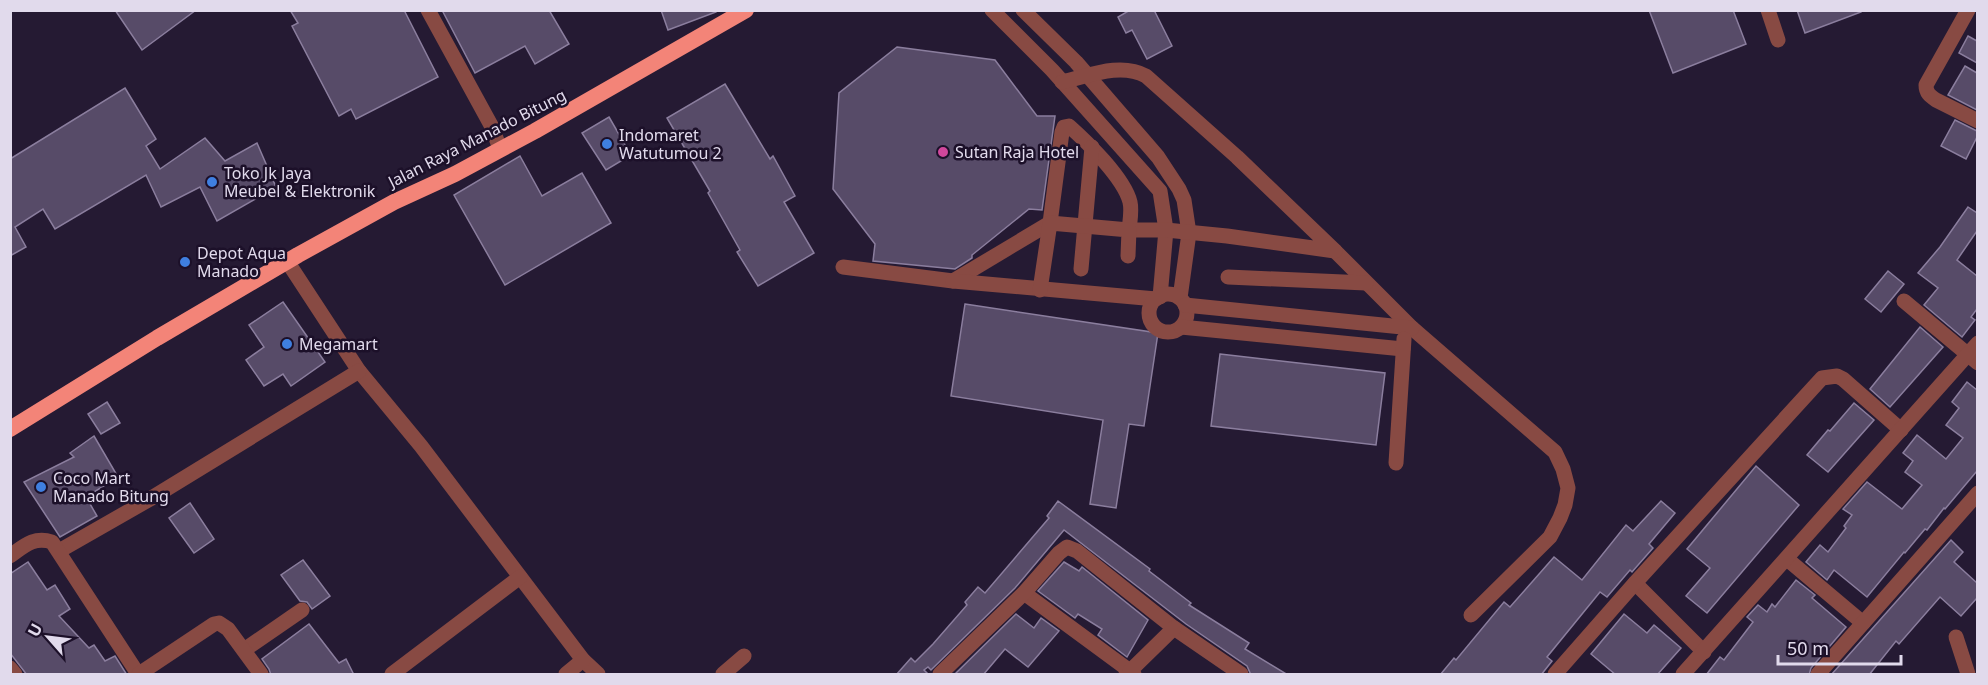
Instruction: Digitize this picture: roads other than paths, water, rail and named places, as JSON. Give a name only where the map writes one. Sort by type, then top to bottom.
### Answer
[{"type":"highway","name":"Jalan Raya Manado Bitung","points":[[10,429],[156,338],[287,261],[394,202],[455,174],[633,76],[746,10]]},
{"type":"street","points":[[428,10],[492,127],[500,149]]},
{"type":"street","points":[[992,10],[1062,82],[1160,191],[1166,230],[1158,298],[1151,306],[1149,314],[1157,329],[1174,332],[1186,321],[1187,313],[1183,302],[1189,233],[1184,200],[1179,189],[1158,157],[1076,62],[1023,10]]},
{"type":"street","points":[[1768,10],[1778,40]]},
{"type":"street","points":[[1968,10],[1926,85],[1926,89],[1929,96],[1977,121]]},
{"type":"street","points":[[1062,82],[1115,69],[1137,71],[1146,76],[1335,251],[1408,328],[1555,452],[1568,488],[1565,505],[1550,537],[1471,615]]},
{"type":"street","points":[[1040,290],[1063,129],[1069,126],[1092,147],[1129,199],[1128,256]]},
{"type":"street","points":[[1081,269],[1092,147]]},
{"type":"street","points":[[953,282],[1050,223],[1130,230],[1166,230],[1335,251]]},
{"type":"street","points":[[287,261],[359,371],[422,446],[583,660],[598,675]]},
{"type":"street","points":[[843,267],[953,282],[1040,290],[1158,298],[1172,295],[1183,302],[1408,328]]},
{"type":"street","points":[[1228,277],[1366,283]]},
{"type":"street","points":[[1683,675],[1901,430],[1974,353],[1904,301]]},
{"type":"street","points":[[1181,327],[1403,349]]},
{"type":"street","points":[[1396,463],[1403,349],[1408,328]]},
{"type":"street","points":[[59,551],[150,499],[359,371]]},
{"type":"street","points":[[1555,675],[1635,583],[1822,378],[1837,376],[1843,379],[1901,430]]},
{"type":"street","points":[[1818,675],[1977,493]]},
{"type":"street","points":[[10,556],[30,542],[39,539],[52,542],[138,675],[214,624],[225,626],[261,675]]},
{"type":"street","points":[[940,675],[1024,593],[1065,548],[1073,548],[1174,627],[1241,675]]},
{"type":"street","points":[[1787,559],[1863,624]]},
{"type":"street","points":[[392,675],[520,577]]},
{"type":"street","points":[[1635,583],[1704,652]]},
{"type":"street","points":[[1024,593],[1130,673],[1174,627]]},
{"type":"street","points":[[244,650],[302,610]]},
{"type":"street","points":[[1956,637],[1968,675]]},
{"type":"street","points":[[723,675],[744,656]]},
{"type":"street","points":[[566,675],[583,660]]},
{"type":"street","points":[[10,668],[15,675]]},
{"type":"place","name":"Indomaret Watutumou 2","points":[[607,144]]},
{"type":"place","name":"Sutan Raja Hotel","points":[[943,152]]},
{"type":"place","name":"Toko Jk Jaya Meubel & Elektronik","points":[[212,182]]},
{"type":"place","name":"Depot Aqua Manado","points":[[185,262]]},
{"type":"place","name":"Megamart","points":[[287,344]]},
{"type":"place","name":"Coco Mart Manado Bitung","points":[[41,487]]}]
